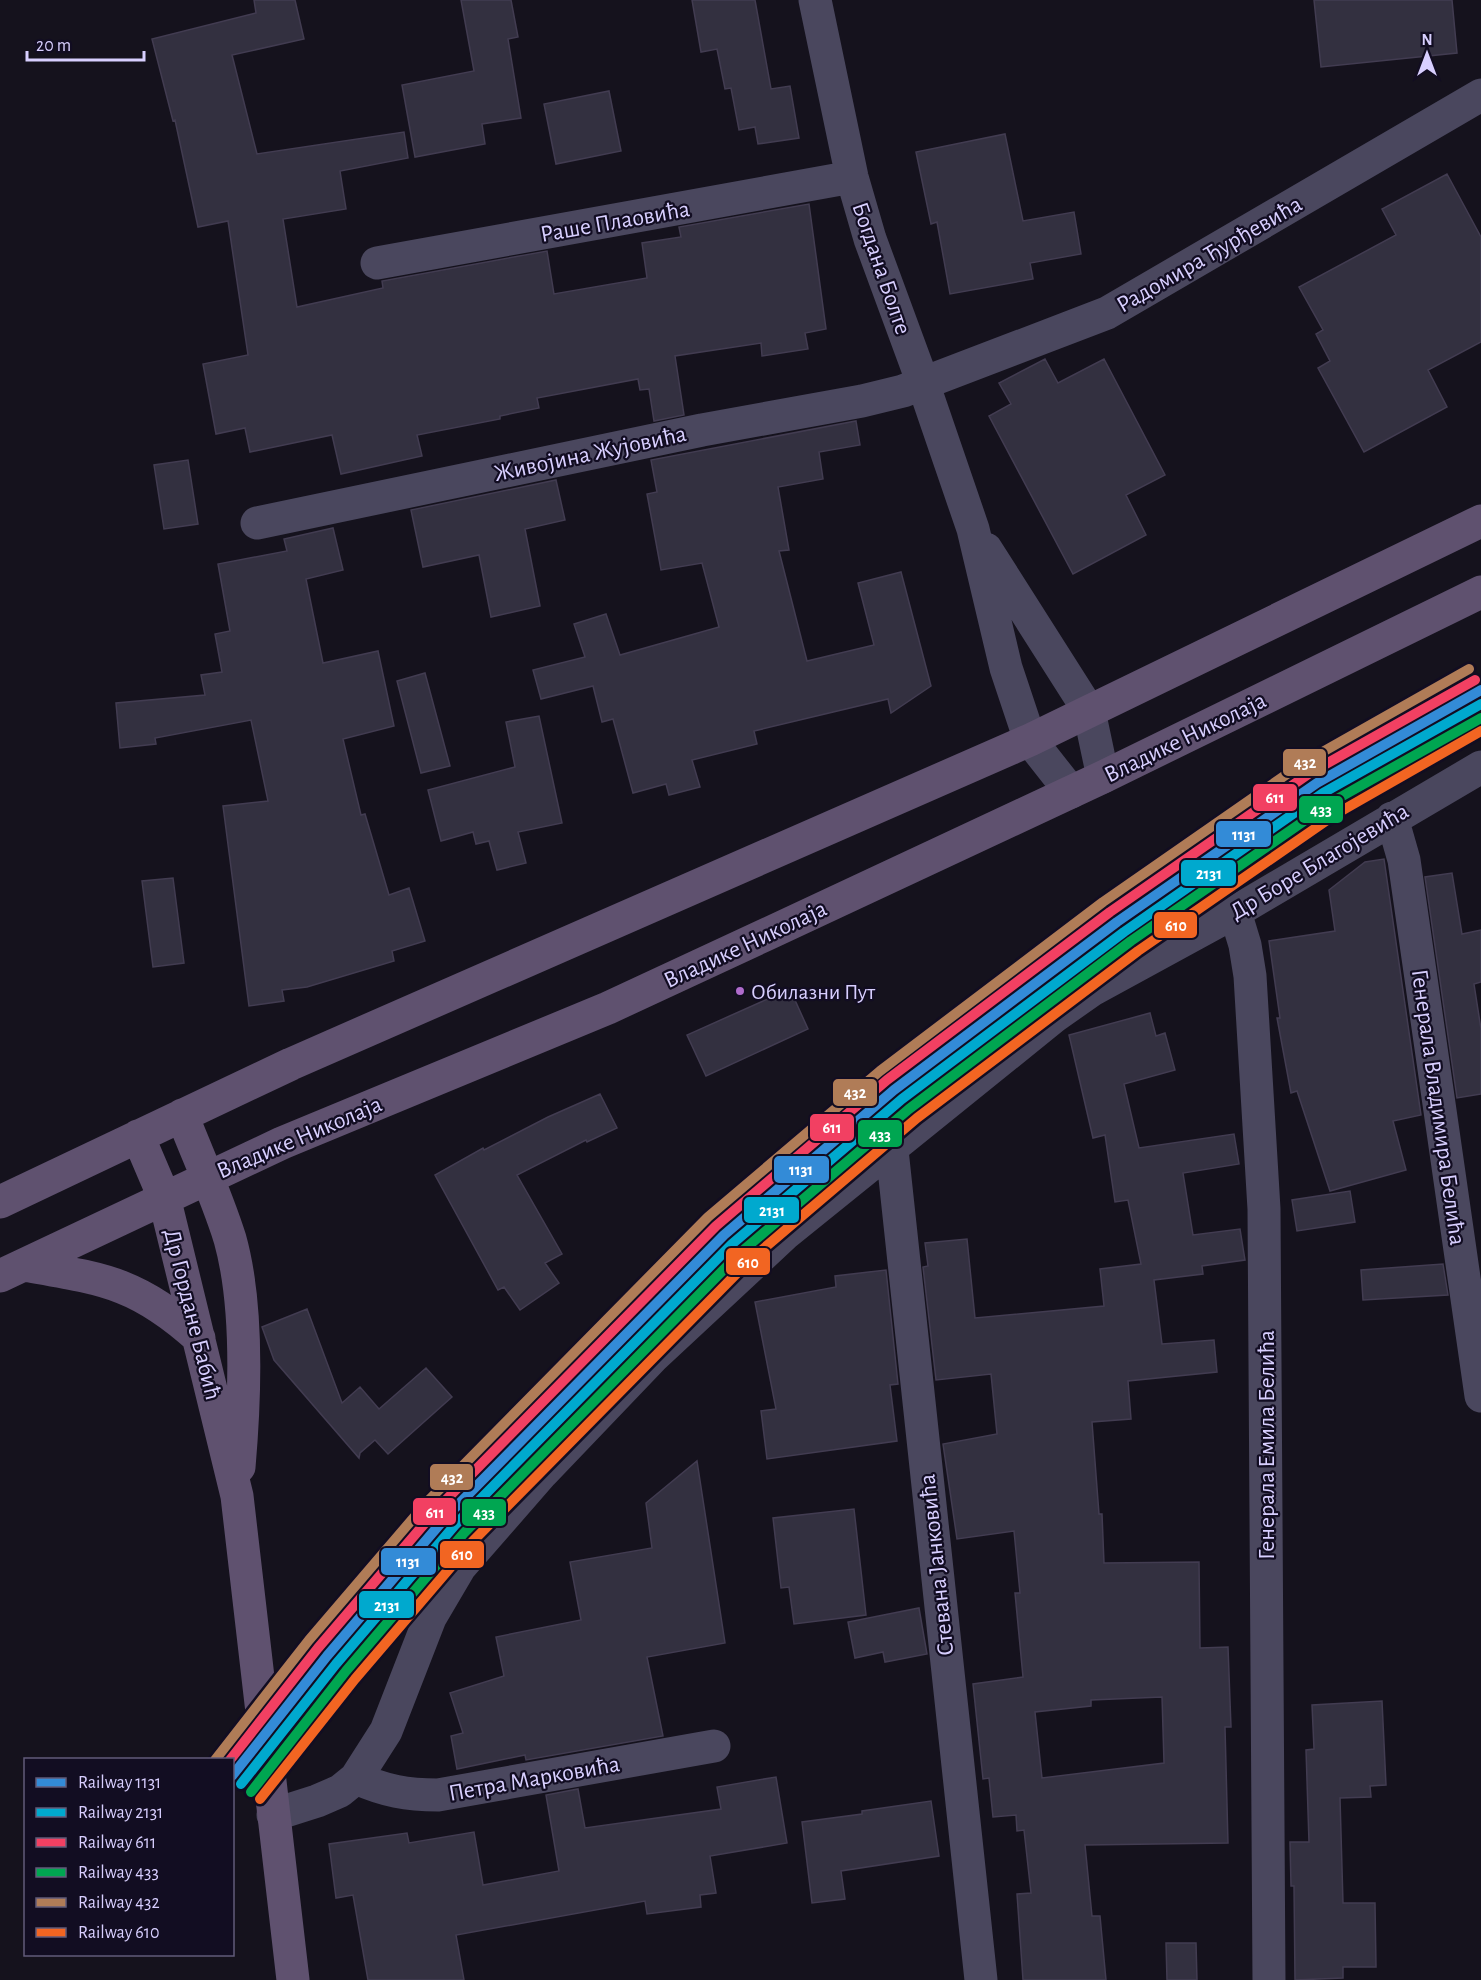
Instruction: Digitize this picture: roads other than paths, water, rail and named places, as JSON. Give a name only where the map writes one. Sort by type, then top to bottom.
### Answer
[{"type":"main road","points":[[0,1202],[302,1060],[1030,740],[1481,521]]},
{"type":"main road","name":"Владике Николаја","points":[[12,1271],[282,1143],[608,1008],[1103,777],[1481,591]]},
{"type":"main road","name":"Др Гордане Бабић","points":[[182,1115],[230,1239],[238,1277],[245,1394],[237,1496]]},
{"type":"main road","name":"Др Гордане Бабић","points":[[138,1136],[164,1197],[237,1496],[293,1980]]},
{"type":"main road","points":[[12,1271],[86,1276],[134,1290],[170,1311],[199,1338]]},
{"type":"street","name":"Богдана Болте","points":[[815,0],[852,177],[874,249],[924,383],[973,529],[1006,668],[1030,740],[1071,792]]},
{"type":"street","name":"Радомира Ђурђевића","points":[[924,383],[1117,308],[1481,94]]},
{"type":"street","name":"Раше Плаовића","points":[[377,263],[852,177]]},
{"type":"street","name":"Живојина Жујовића","points":[[257,524],[702,430],[862,401],[924,383]]},
{"type":"street","name":"Богдана Болте","points":[[973,529],[1089,711],[1103,777]]},
{"type":"street","name":"Др Боре Благојевића","points":[[273,1815],[340,1791],[356,1778],[386,1731],[430,1618],[460,1567],[542,1473],[652,1358],[785,1234],[892,1150],[1055,1016],[1092,990],[1235,912],[1481,767]]},
{"type":"street","name":"Генерала Владимира Белића","points":[[1392,818],[1406,872],[1481,1396]]},
{"type":"street","name":"Генерала Емила Белића","points":[[1235,912],[1245,945],[1250,976],[1264,1209],[1269,1980]]},
{"type":"street","name":"Стевана Јанковића","points":[[892,1150],[981,1980]]},
{"type":"street","name":"Петра Марковића","points":[[356,1778],[396,1793],[438,1794],[714,1746]]},
{"type":"rail line","name":"432","points":[[217,1758],[309,1640],[428,1501],[708,1217],[880,1071],[1103,902],[1303,763],[1469,669]]},
{"type":"rail line","name":"611","points":[[232,1758],[318,1648],[437,1509],[716,1226],[887,1080],[1110,912],[1310,773],[1475,680]]},
{"type":"rail line","name":"1131","points":[[234,1773],[327,1656],[446,1517],[724,1235],[894,1090],[1117,922],[1317,783],[1481,690]]},
{"type":"rail line","name":"2131","points":[[241,1784],[336,1664],[455,1525],[732,1244],[902,1099],[1124,932],[1323,793],[1481,704]]},
{"type":"rail line","name":"433","points":[[251,1792],[346,1671],[464,1533],[740,1253],[909,1109],[1131,941],[1330,803],[1481,718]]},
{"type":"rail line","name":"610","points":[[260,1799],[355,1679],[473,1541],[749,1261],[917,1118],[1138,951],[1336,814],[1481,731]]},
{"type":"place","name":"Обилазни Пут","points":[[740,991]]}]
